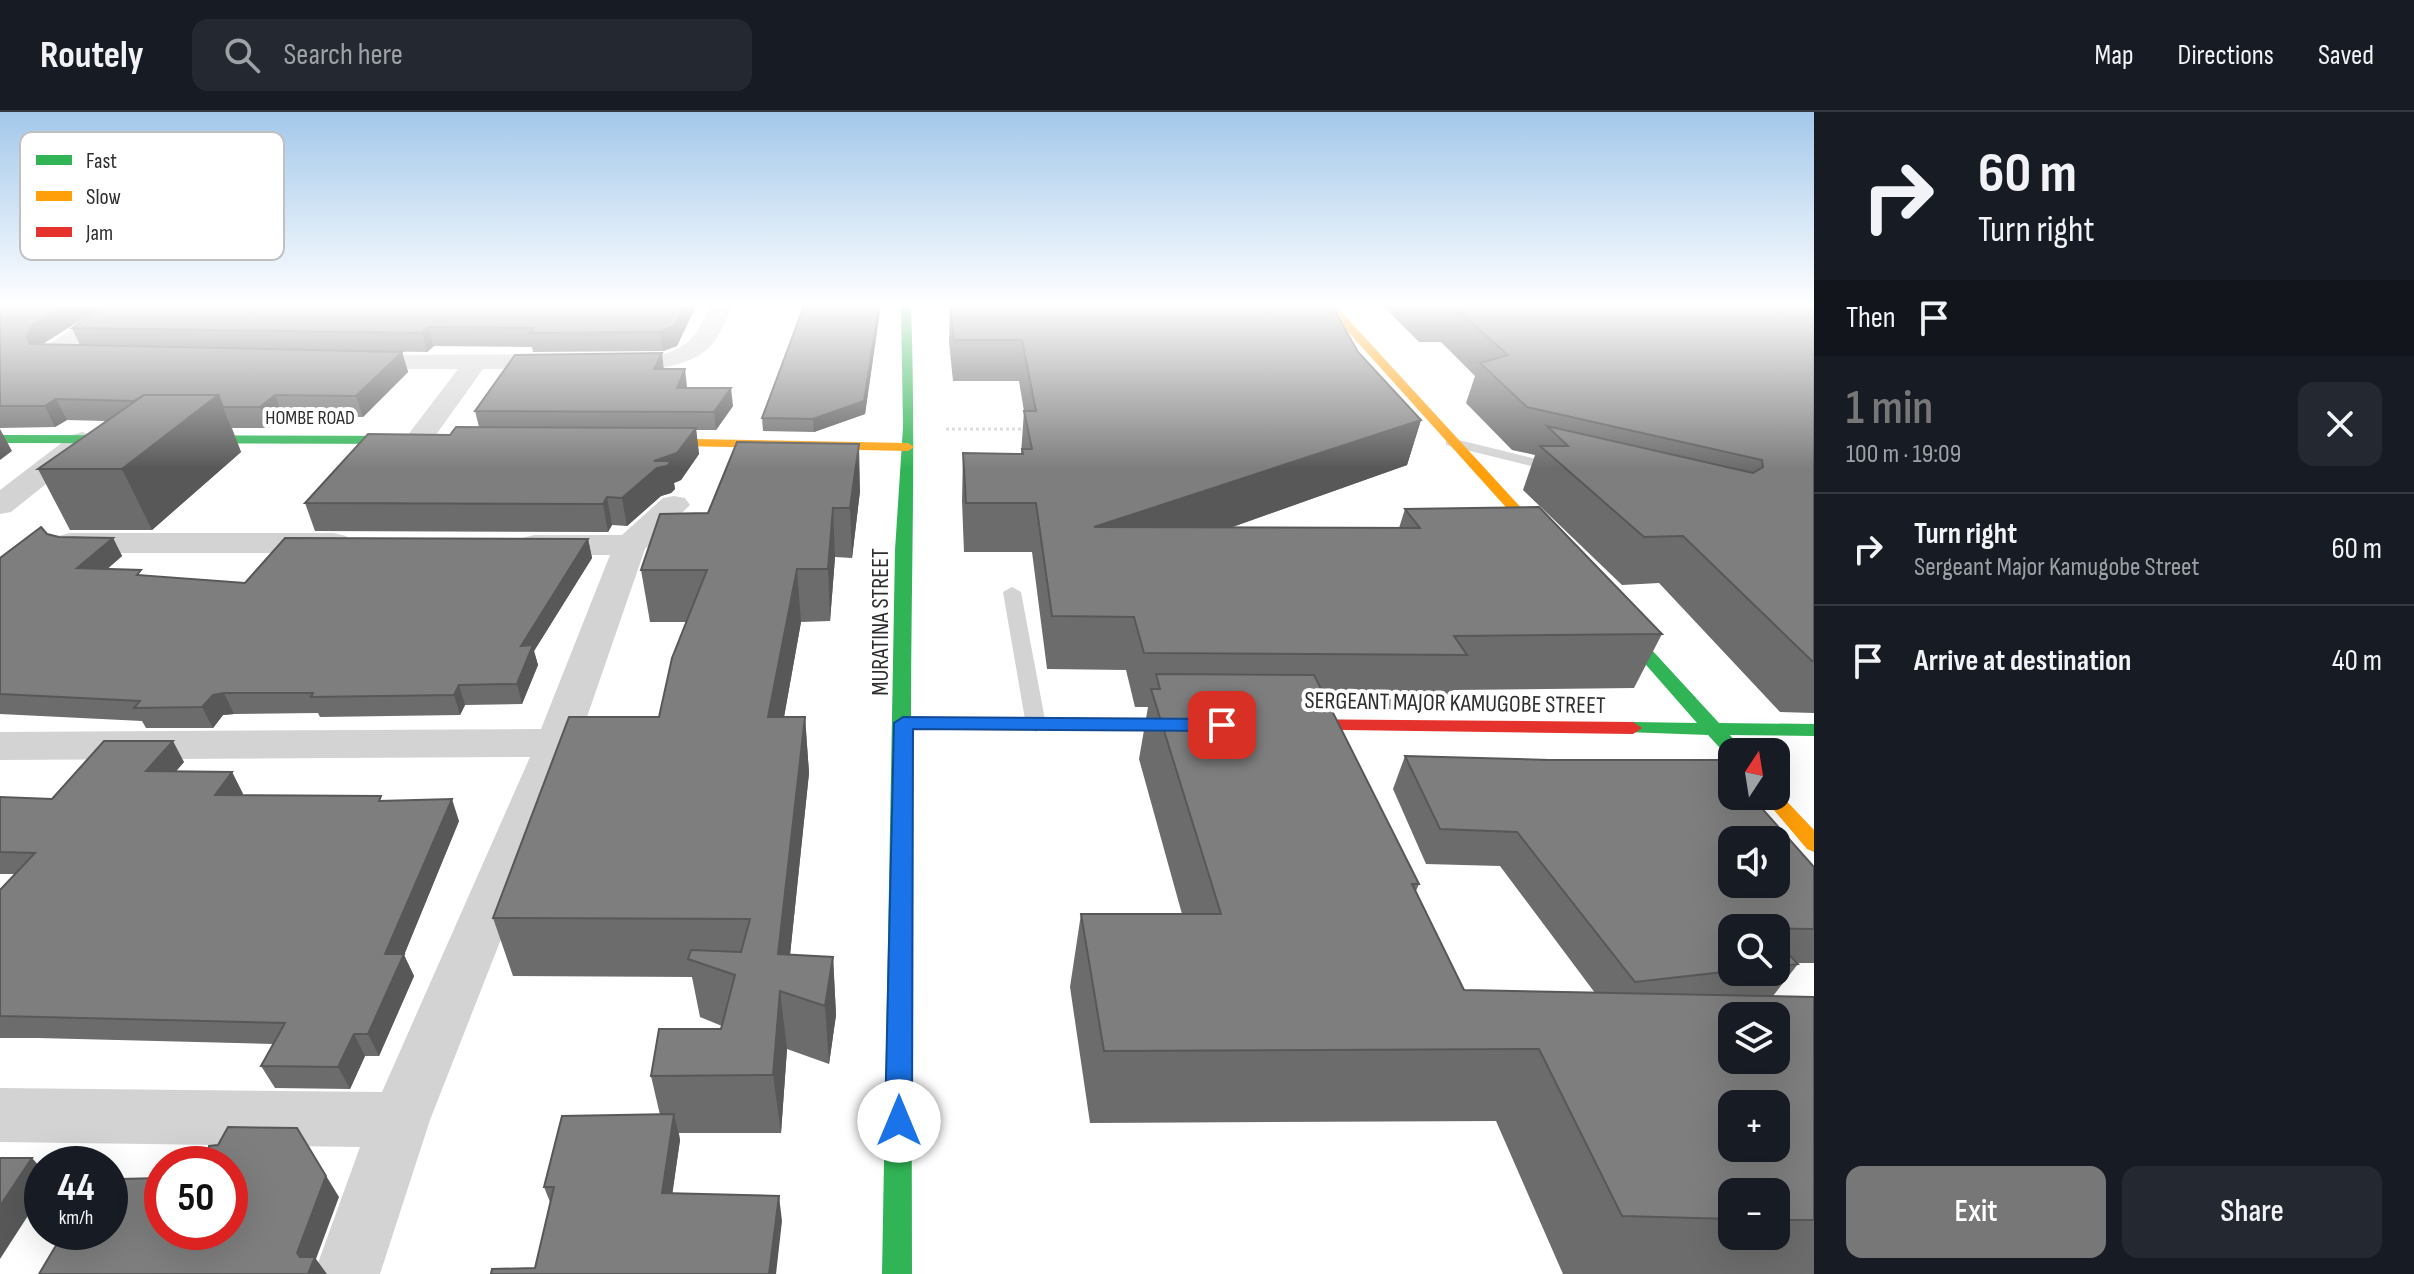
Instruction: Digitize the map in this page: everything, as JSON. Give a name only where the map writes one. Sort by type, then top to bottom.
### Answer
[{"type":"street","points":[[333,361],[656,360]]},
{"type":"street","name":"MURATINA STREET","points":[[897,1274],[903,550],[909,427],[907,360]]},
{"type":"street","points":[[1378,360],[1563,562]]},
{"type":"street","points":[[418,440],[475,363]]},
{"type":"street","name":"HOMBE ROAD","points":[[0,439],[448,441]]},
{"type":"street","points":[[0,505],[84,440]]},
{"type":"street","points":[[615,441],[908,447]]},
{"type":"street","points":[[347,1274],[400,1120],[557,743],[630,545],[674,505]]},
{"type":"street","points":[[70,543],[369,543]]},
{"type":"street","points":[[507,544],[630,545]]},
{"type":"street","points":[[1593,596],[1722,738]]},
{"type":"street","points":[[903,723],[1222,725]]},
{"type":"street","name":"SERGEANT MAJOR KAMUGOBE STREET","points":[[1253,725],[1814,730]]},
{"type":"street","points":[[0,746],[557,743]]},
{"type":"street","points":[[1784,810],[1814,844]]},
{"type":"street","points":[[0,1115],[400,1120]]},
{"type":"lane","points":[[1451,442],[1575,473]]},
{"type":"lane","points":[[1012,592],[1036,725]]},
{"type":"lane","points":[[1315,725],[1327,753]]},
{"type":"path","points":[[909,427],[1029,429]]},
{"type":"building","points":[[0,360],[393,360],[356,396],[275,395],[260,407],[223,407],[218,395],[144,395],[134,401],[56,399],[45,406],[0,406]]},
{"type":"building","points":[[511,360],[658,360],[654,369],[685,369],[677,388],[731,388],[714,412],[475,411]]},
{"type":"building","points":[[784,360],[870,360],[864,401],[813,419],[762,418]]},
{"type":"building","points":[[1026,360],[1366,360],[1421,420],[1094,527],[1420,528],[1405,509],[1539,507],[1662,634],[1454,636],[1467,655],[1144,653],[1134,617],[1052,616],[1036,503],[966,503],[963,453],[1023,454],[1022,449],[1032,449],[1024,411],[1036,411]]},
{"type":"building","points":[[1490,360],[1814,360],[1814,661],[1683,536],[1644,537],[1540,446],[1568,446],[1547,426],[1753,473],[1763,467],[1762,460],[1527,407],[1480,363]]},
{"type":"building","points":[[144,395],[218,395],[122,469],[38,469]]},
{"type":"building","points":[[456,427],[696,428],[677,453],[654,461],[671,461],[667,466],[657,468],[622,498],[607,497],[603,504],[305,503],[368,434],[450,435]]},
{"type":"building","points":[[737,442],[859,444],[850,508],[833,508],[828,569],[797,569],[768,717],[805,717],[778,954],[833,957],[825,1006],[780,991],[773,1075],[651,1076],[659,1029],[721,1029],[735,975],[688,959],[691,950],[741,952],[750,919],[493,918],[569,717],[659,717],[672,658],[707,570],[641,570],[660,514],[708,513]]},
{"type":"building","points":[[41,527],[47,534],[59,537],[113,538],[77,568],[141,570],[137,575],[245,583],[285,538],[588,539],[521,646],[533,645],[517,684],[459,685],[454,695],[311,697],[313,693],[224,693],[213,695],[202,707],[134,708],[140,701],[0,694],[0,558]]},
{"type":"building","points":[[1156,674],[1314,675],[1419,884],[1412,884],[1464,990],[1814,997],[1814,1220],[1790,1220],[1790,1178],[1718,1178],[1718,1219],[1622,1216],[1539,1049],[1104,1051],[1081,914],[1221,914],[1151,689],[1160,689]]},
{"type":"building","points":[[104,741],[173,741],[146,771],[232,772],[215,795],[381,796],[379,801],[452,799],[385,954],[404,954],[368,1034],[354,1034],[338,1067],[261,1066],[285,1023],[0,1016],[0,890],[35,853],[0,852],[0,797],[52,799]]},
{"type":"building","points":[[1405,756],[1718,760],[1718,810],[1763,810],[1778,826],[1718,826],[1718,898],[1790,898],[1790,840],[1814,867],[1814,929],[1790,929],[1790,914],[1718,914],[1718,973],[1635,982],[1517,832],[1440,829]]},
{"type":"building","points":[[674,1114],[662,1193],[779,1196],[769,1274],[491,1274],[492,1269],[535,1268],[554,1187],[544,1187],[562,1116]]},
{"type":"building","points":[[228,1127],[297,1128],[326,1176],[297,1253],[300,1257],[315,1257],[308,1274],[39,1274],[53,1250],[128,1250],[128,1179],[144,1178],[144,1250],[248,1250],[248,1146],[209,1146],[218,1145]]},
{"type":"building","points":[[0,1158],[24,1158],[24,1170],[0,1206]]},
{"type":"traffic: fast","points":[[897,1274],[903,550],[909,427],[907,360]]},
{"type":"traffic: fast","points":[[0,439],[421,440]]},
{"type":"traffic: fast","points":[[1610,614],[1722,738]]},
{"type":"traffic: fast","points":[[903,723],[1205,725]]},
{"type":"traffic: fast","points":[[1633,728],[1814,730]]},
{"type":"traffic: slow","points":[[1379,360],[1553,551]]},
{"type":"traffic: slow","points":[[638,442],[908,447]]},
{"type":"traffic: slow","points":[[1784,810],[1814,844]]},
{"type":"traffic: jam","points":[[1278,725],[1633,728]]},
{"type":"route","points":[[899,1121],[903,723],[1222,725]]}]
